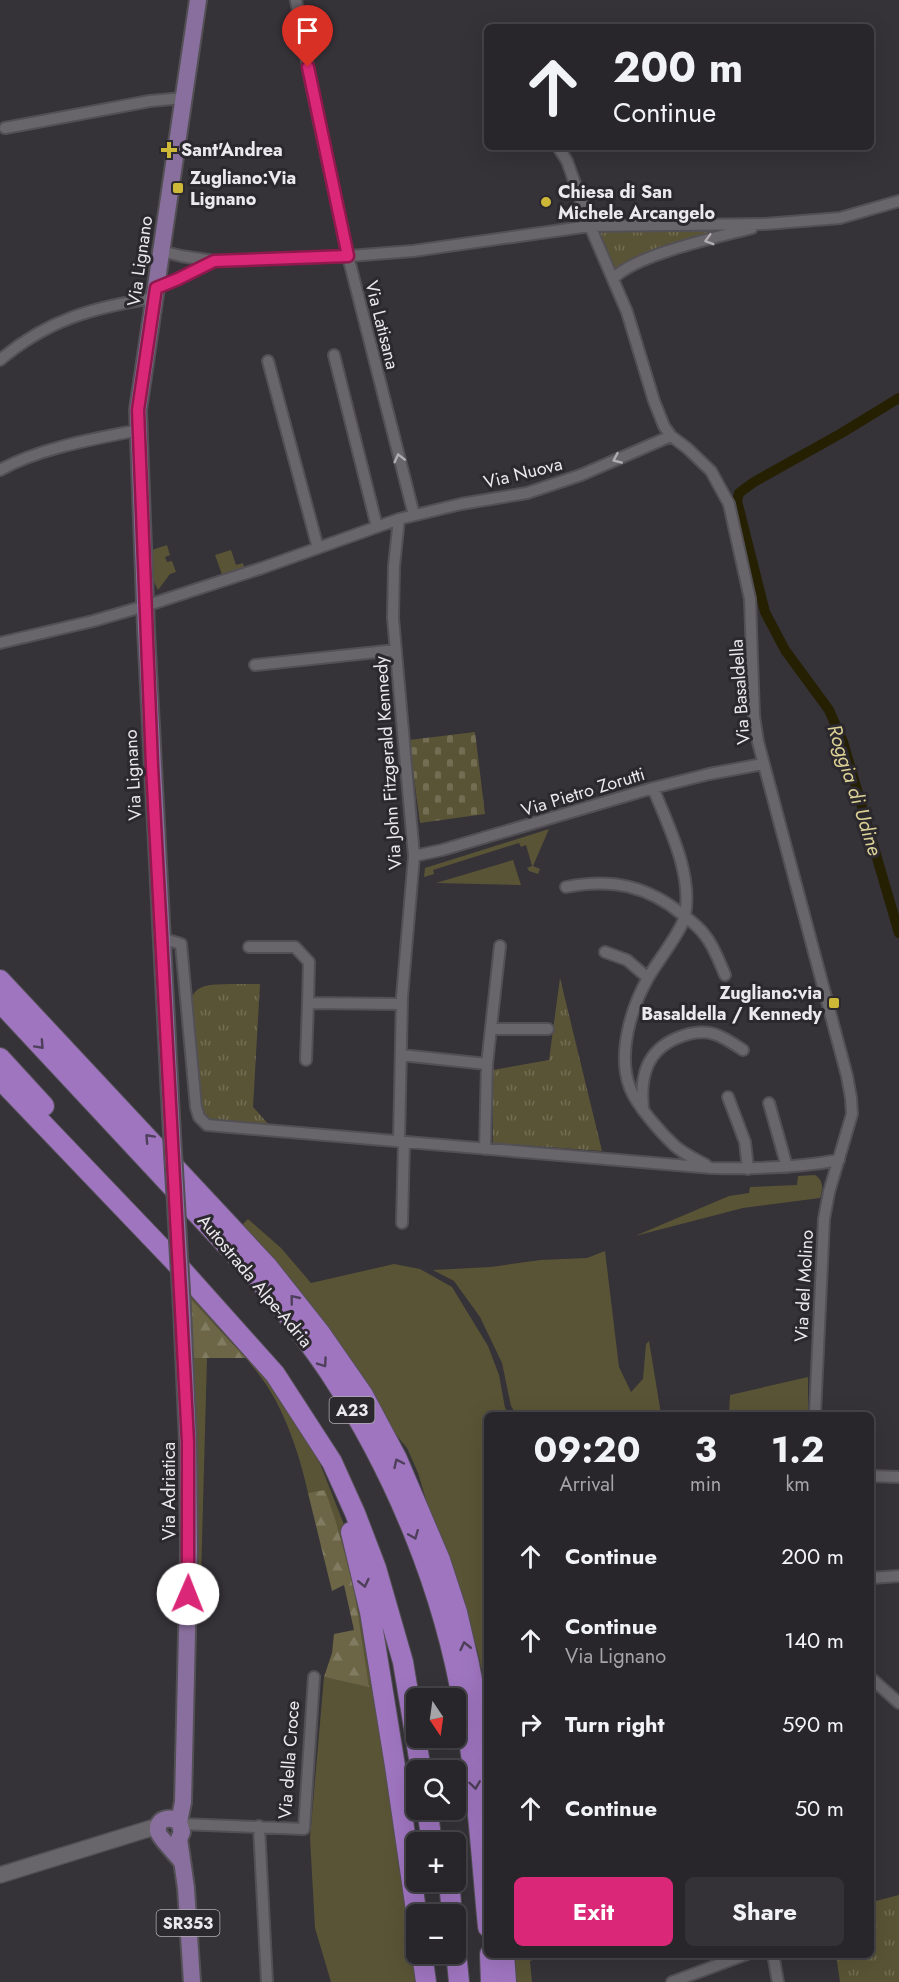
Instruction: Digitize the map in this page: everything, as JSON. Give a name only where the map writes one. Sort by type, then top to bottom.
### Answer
[{"type":"highway","name":"Autostrada Alpe-Adria","points":[[0,980],[267,1266],[320,1333],[363,1395],[397,1459],[440,1560],[469,1664],[484,1744]]},
{"type":"highway","name":"Autostrada Alpe-Adria","points":[[0,1002],[258,1279],[285,1311],[331,1374],[368,1436],[428,1568],[444,1623],[469,1738],[477,1793],[484,1878]]},
{"type":"highway","name":"A23","points":[[0,1058],[220,1294],[286,1370],[326,1426],[360,1494],[388,1564],[415,1661],[419,1688]]},
{"type":"highway","name":"A23","points":[[0,1079],[174,1261],[275,1374],[332,1462],[376,1568],[403,1662],[419,1760]]},
{"type":"highway","name":"A23","points":[[311,1429],[353,1537],[370,1612],[415,1904]]},
{"type":"highway","points":[[490,1958],[491,1982]]},
{"type":"highway","points":[[504,1958],[506,1982]]},
{"type":"highway","points":[[424,1964],[426,1982]]},
{"type":"highway","points":[[447,1964],[448,1982]]},
{"type":"highway","points":[[457,1964],[459,1982]]},
{"type":"main road","name":"Via Lignano","points":[[182,1309],[161,938],[138,410],[198,0]]},
{"type":"main road","name":"Via Adriatica","points":[[182,1309],[188,1442],[189,1548],[184,1780],[183,1802],[169,1831],[183,1863],[192,1982]]},
{"type":"main road","name":"Via della Croce","points":[[0,1875],[133,1835],[169,1831]]},
{"type":"street","name":"Via Latisana","points":[[296,0],[312,89],[348,256],[414,515]]},
{"type":"street","points":[[5,128],[150,101],[183,98]]},
{"type":"street","name":"Via Basaldella","points":[[560,150],[567,161],[590,226],[627,312],[658,414],[670,436],[687,448],[711,471],[729,504],[750,599],[754,716],[763,764],[851,1098],[850,1126],[839,1161]]},
{"type":"street","points":[[161,251],[214,261],[348,256],[413,251],[590,226],[765,224],[840,218],[899,201]]},
{"type":"street","points":[[613,279],[620,271],[651,257],[765,224]]},
{"type":"street","points":[[0,360],[17,345],[52,325],[85,312],[155,293],[214,261]]},
{"type":"street","points":[[334,355],[377,527]]},
{"type":"street","points":[[268,361],[318,548]]},
{"type":"street","points":[[0,470],[14,463],[71,445],[139,430]]},
{"type":"street","name":"Via Nuova","points":[[0,643],[145,606],[399,519],[461,504],[527,493],[581,475],[670,436]]},
{"type":"street","name":"Via John Fitzgerald Kennedy","points":[[399,519],[394,566],[393,618],[414,856],[402,1004],[402,1223]]},
{"type":"street","points":[[255,665],[396,650]]},
{"type":"street","name":"Via Pietro Zorutti","points":[[414,856],[442,850],[653,788],[763,764]]},
{"type":"street","points":[[653,788],[681,856],[686,892],[686,917],[648,978],[632,1015],[626,1051],[627,1072],[630,1087],[643,1108],[674,1145],[712,1168]]},
{"type":"street","points":[[566,887],[598,883],[616,884],[653,894],[704,933],[725,975]]},
{"type":"street","points":[[161,938],[181,944],[196,1107],[202,1122],[213,1127],[712,1168],[788,1167],[839,1161]]},
{"type":"street","points":[[485,1149],[487,1064],[500,946]]},
{"type":"street","points":[[249,947],[295,947],[309,962],[306,1060]]},
{"type":"street","points":[[605,952],[627,960],[648,978]]},
{"type":"street","points":[[308,1003],[402,1004]]},
{"type":"street","points":[[491,1029],[548,1029]]},
{"type":"street","points":[[643,1108],[641,1088],[645,1071],[651,1057],[660,1047],[687,1034],[702,1032],[716,1034],[743,1050]]},
{"type":"street","points":[[401,1055],[487,1064]]},
{"type":"street","points":[[728,1097],[745,1142],[748,1169]]},
{"type":"street","points":[[769,1103],[788,1167]]},
{"type":"street","name":"Via del Molino","points":[[815,1412],[822,1237],[829,1192],[839,1161]]},
{"type":"street","points":[[874,1476],[899,1477]]},
{"type":"street","points":[[874,1578],[899,1576]]},
{"type":"street","name":"Via della Croce","points":[[169,1831],[259,1826],[304,1829],[314,1677]]},
{"type":"street","points":[[874,1681],[899,1703]]},
{"type":"street","points":[[259,1826],[267,1982]]},
{"type":"street","points":[[672,1982],[736,1958]]},
{"type":"street","points":[[774,1958],[778,1982]]},
{"type":"green space","points":[[765,224],[651,257],[613,279],[590,226]]},
{"type":"green space","points":[[167,545],[170,555],[165,557],[167,562],[172,561],[176,572],[170,574],[158,590],[154,582],[152,550]]},
{"type":"green space","points":[[231,550],[236,565],[243,563],[245,570],[223,577],[215,555]]},
{"type":"green space","points":[[475,732],[485,814],[420,823],[409,740]]},
{"type":"green space","points":[[549,829],[533,866],[540,869],[538,874],[527,868],[532,866],[526,845],[521,847],[519,843],[433,870],[434,874],[424,877],[425,868]]},
{"type":"green space","points":[[513,860],[521,885],[436,883]]},
{"type":"green space","points":[[560,978],[602,1151],[493,1143],[493,1070],[549,1060]]},
{"type":"green space","points":[[260,984],[253,1107],[271,1127],[211,1122],[203,1111],[192,997],[195,992],[204,987]]},
{"type":"green space","points":[[815,1175],[822,1185],[820,1198],[743,1208],[635,1236],[729,1196],[749,1193],[750,1187],[797,1185],[798,1176]]},
{"type":"green space","points":[[248,1219],[281,1248],[311,1283],[394,1264],[420,1269],[452,1287],[488,1346],[499,1375],[508,1412],[484,1412],[484,1680],[459,1589],[407,1448],[389,1426],[302,1295],[242,1225]]},
{"type":"green space","points":[[605,1251],[619,1367],[631,1392],[643,1379],[646,1344],[649,1341],[661,1412],[515,1412],[511,1406],[502,1363],[480,1317],[454,1281],[433,1270],[587,1258]]},
{"type":"green space","points":[[188,1284],[261,1368],[317,1456],[345,1527],[366,1615],[406,1875],[406,1892],[409,1892],[410,1904],[406,1904],[406,1964],[420,1964],[421,1973],[414,1982],[331,1982],[315,1928],[310,1838],[324,1677],[369,1686],[325,1491],[308,1493],[295,1446],[276,1401],[247,1359],[189,1297]]},
{"type":"green space","points":[[189,1297],[246,1358],[191,1358]]},
{"type":"green space","points":[[191,1358],[207,1358],[201,1577],[204,1579],[204,1610],[196,1610]]},
{"type":"green space","points":[[808,1377],[808,1412],[729,1412],[730,1395]]},
{"type":"green space","points":[[325,1490],[353,1583],[369,1687],[324,1677],[332,1653],[334,1634],[354,1630],[344,1585],[332,1591],[308,1493]]},
{"type":"green space","points":[[899,1895],[899,1982],[840,1982],[836,1958],[874,1958],[874,1901]]},
{"type":"green space","points":[[515,1958],[540,1958],[530,1961],[532,1982],[516,1982]]},
{"type":"waterway","name":"Roggia di Udine","points":[[899,398],[754,482],[739,493],[737,501],[765,612],[785,650],[829,710],[843,742],[899,933]]},
{"type":"place","name":"Sant'Andrea","points":[[169,150]]},
{"type":"place","name":"Zugliano:Via Lignano","points":[[178,188]]},
{"type":"place","name":"Chiesa di San Michele Arcangelo","points":[[546,202]]},
{"type":"place","name":"Zugliano:via Basaldella / Kennedy","points":[[834,1003]]},
{"type":"route","points":[[188,1594],[188,1442],[152,766],[138,410],[156,288],[214,261],[348,256],[308,67]]}]
